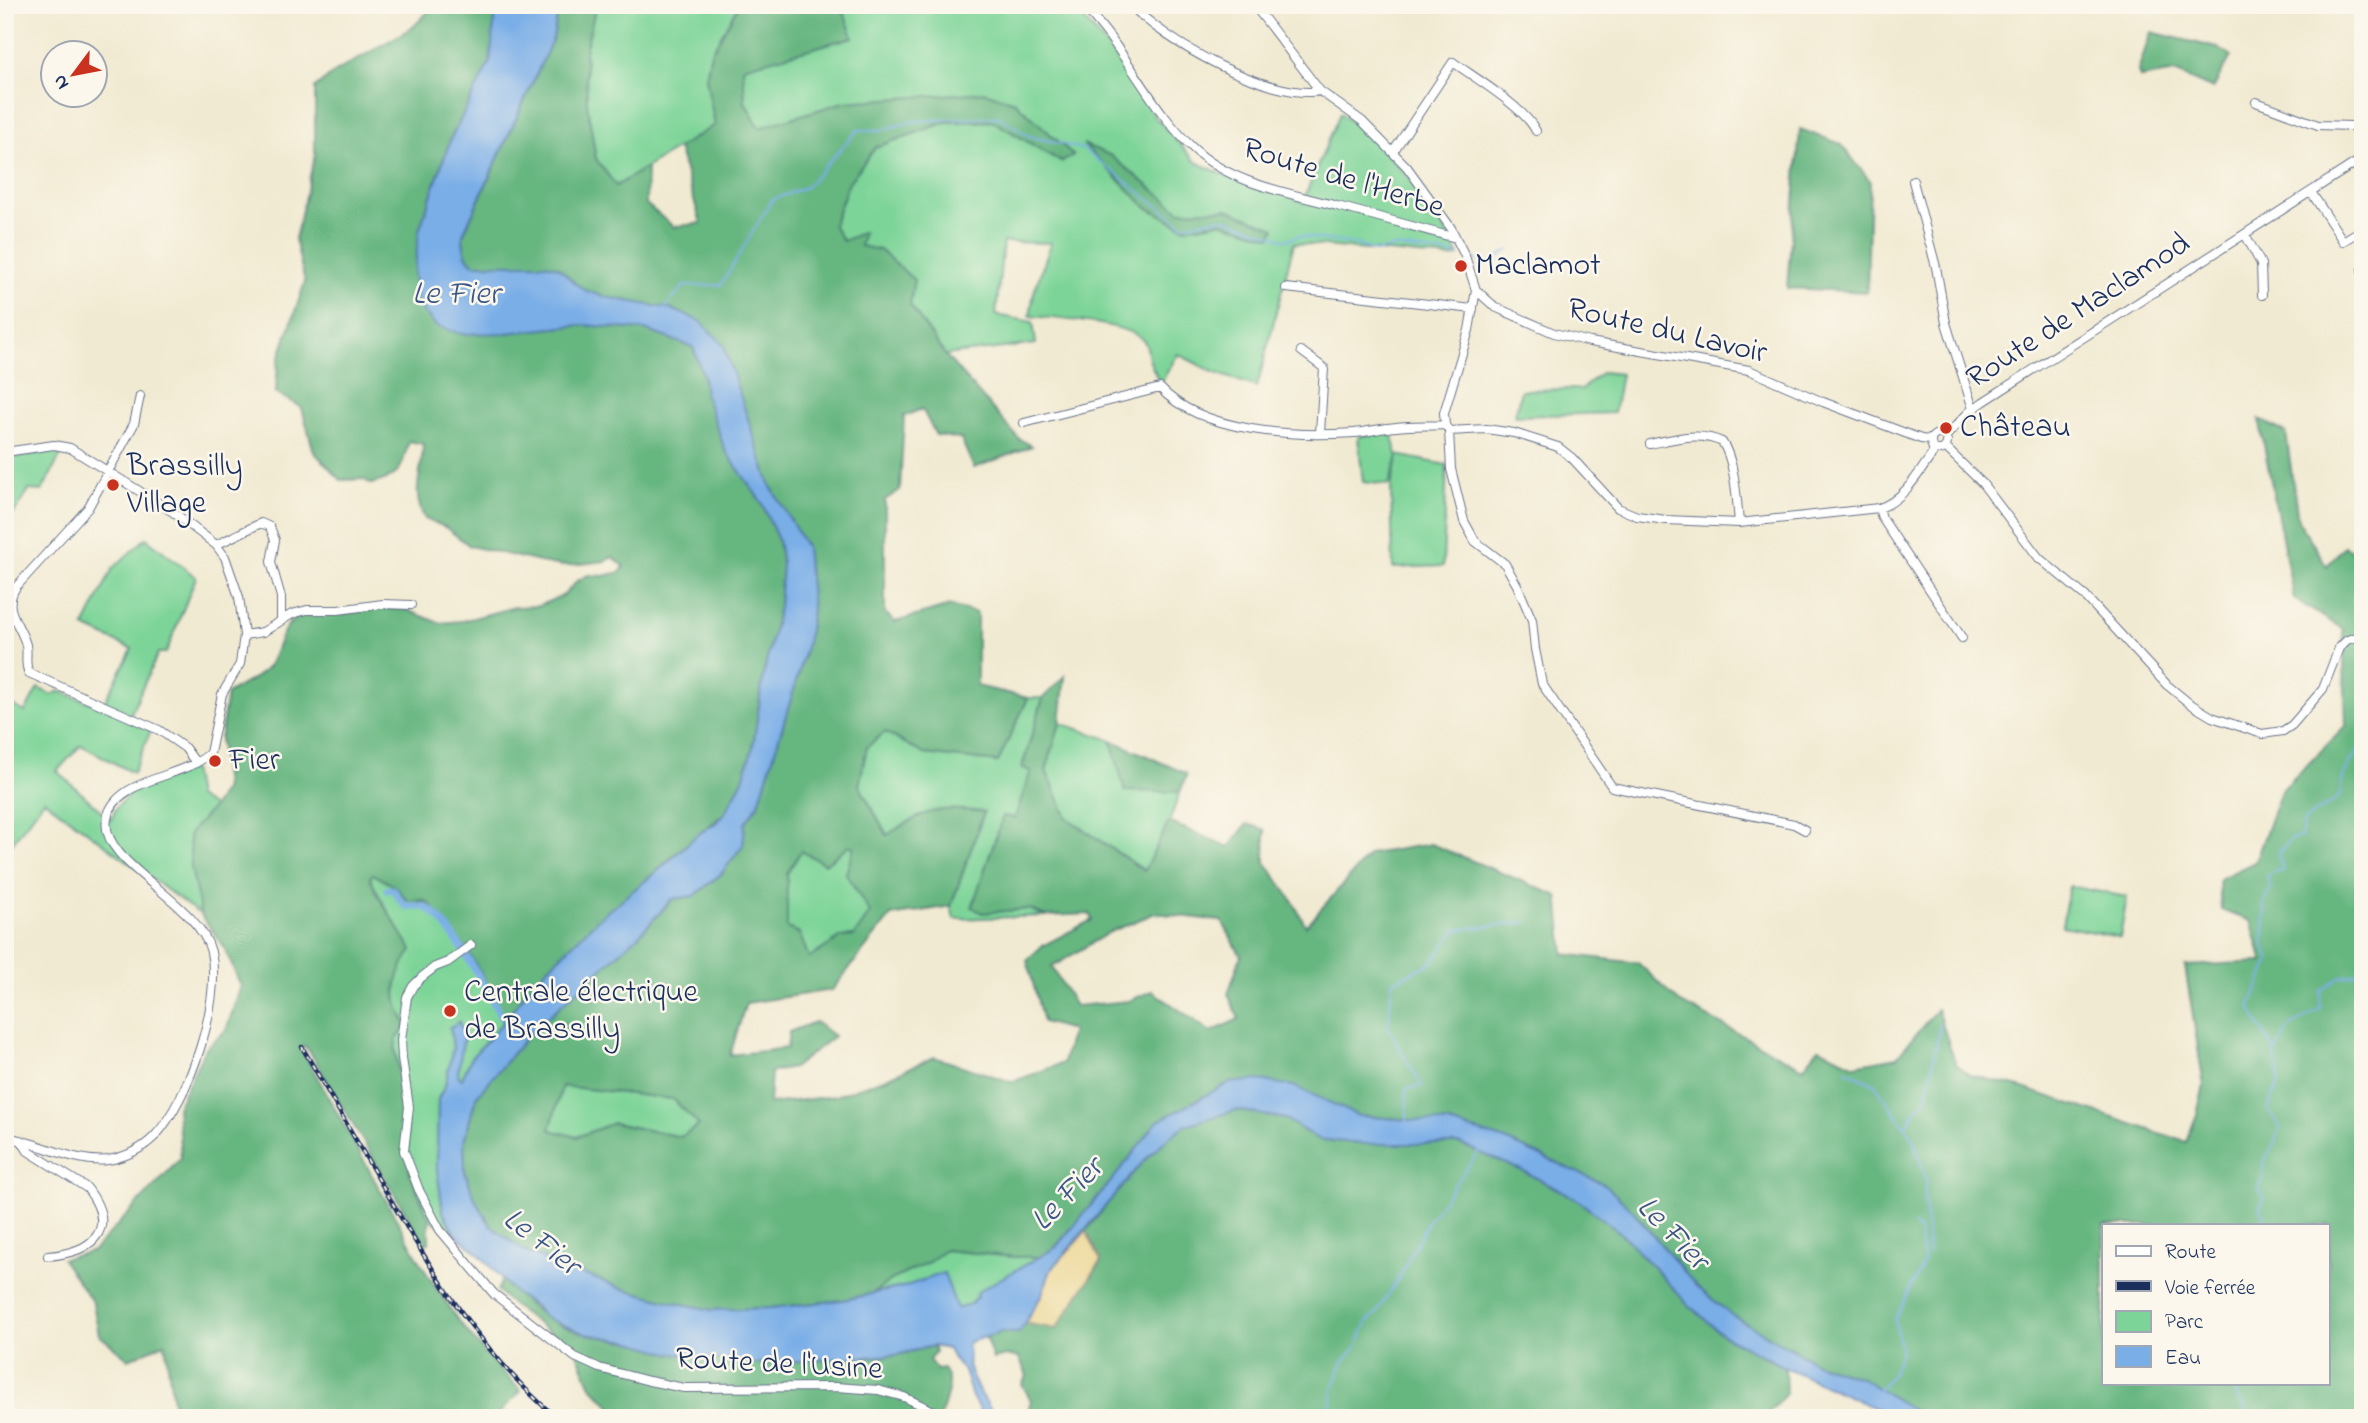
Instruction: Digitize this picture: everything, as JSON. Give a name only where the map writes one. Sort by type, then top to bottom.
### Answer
[{"type":"street","name":"Route de l'Herbe","points":[[1082,5],[1113,41],[1167,121],[1194,150],[1212,164],[1280,190],[1456,239]]},
{"type":"street","points":[[1131,5],[1146,21],[1227,69],[1252,80],[1306,94],[1320,92]]},
{"type":"street","points":[[1257,6],[1320,92],[1362,121],[1393,152],[1444,215],[1456,239],[1476,290],[1455,381],[1444,413],[1451,469],[1464,521],[1475,541],[1504,564],[1517,585],[1532,620],[1542,684],[1612,787],[1794,824],[1805,830]]},
{"type":"street","points":[[1393,152],[1453,62],[1514,107],[1530,121],[1536,131]]},
{"type":"street","points":[[2256,102],[2318,125],[2352,126],[2363,136]]},
{"type":"street","name":"Route de Maclamod","points":[[1945,437],[1973,409],[2362,160]]},
{"type":"street","points":[[1913,181],[1936,267],[1946,323],[1973,409]]},
{"type":"street","points":[[2311,192],[2343,242],[2363,229]]},
{"type":"street","points":[[2245,234],[2261,264],[2262,295]]},
{"type":"street","points":[[1286,288],[1473,309]]},
{"type":"street","name":"Route du Lavoir","points":[[1476,290],[1495,307],[1554,333],[1590,342],[1749,370],[1932,444]]},
{"type":"street","points":[[1301,351],[1324,368],[1320,433]]},
{"type":"street","points":[[1024,423],[1160,388],[1185,408],[1209,418],[1254,428],[1320,433],[1355,433],[1398,426],[1486,429],[1514,433],[1558,447],[1572,458],[1623,512],[1666,520],[1739,523],[1879,508],[1902,494],[1933,453],[1932,444],[1937,435],[1945,437],[1947,442],[1945,447],[1939,450],[1932,444]]},
{"type":"street","points":[[140,396],[136,418],[110,471],[80,518],[20,582],[12,594],[11,614],[26,645],[27,670],[62,689],[159,730],[185,748],[196,763]]},
{"type":"street","points":[[1650,444],[1689,436],[1722,442],[1736,491],[1739,523]]},
{"type":"street","points":[[5,452],[64,446],[110,471],[173,512],[216,545],[225,556],[242,611],[244,635],[240,664],[221,699],[212,751],[196,763],[122,794],[111,806],[106,824],[108,836],[116,851],[188,913],[209,945],[213,968],[209,1006],[202,1043],[185,1088],[157,1134],[140,1149],[126,1156],[102,1160],[86,1159],[7,1138],[5,1128]]},
{"type":"street","points":[[1945,447],[1982,483],[2039,558],[2085,596],[2167,685],[2212,717],[2262,734],[2283,731],[2292,725],[2323,689],[2339,648],[2347,640],[2363,635]]},
{"type":"street","points":[[1879,508],[1882,518],[1962,638]]},
{"type":"street","points":[[216,545],[261,523],[270,527],[275,540],[271,562],[281,597],[281,621]]},
{"type":"street","points":[[244,635],[263,632],[307,610],[338,610],[387,604],[411,605]]},
{"type":"street","name":"Route de l'Usine","points":[[466,949],[422,977],[407,997],[401,1040],[409,1107],[404,1151],[419,1191],[440,1230],[502,1302],[587,1364],[649,1381],[695,1388],[872,1389],[895,1394],[948,1418]]},
{"type":"street","points":[[22,1140],[28,1151],[87,1188],[101,1220],[99,1234],[90,1245],[74,1252],[48,1256]]},
{"type":"green space","points":[[432,5],[496,5],[490,62],[451,138],[419,231],[505,333],[582,325],[645,330],[693,347],[703,375],[705,394],[725,450],[762,503],[778,540],[782,564],[779,607],[763,677],[753,747],[742,782],[724,814],[562,954],[537,979],[503,1022],[482,974],[452,930],[429,903],[422,900],[408,901],[396,887],[373,874],[370,877],[377,894],[412,950],[396,985],[399,1009],[406,1025],[396,1039],[395,1050],[405,1106],[410,1173],[429,1219],[429,1243],[424,1244],[310,1052],[305,1046],[301,1048],[427,1274],[457,1319],[521,1391],[495,1418],[175,1418],[165,1343],[129,1359],[99,1335],[93,1303],[62,1259],[93,1251],[181,1158],[177,1107],[205,1049],[226,1030],[241,986],[225,949],[201,915],[191,867],[189,834],[213,807],[225,788],[220,739],[227,694],[266,669],[283,632],[295,618],[303,614],[343,614],[376,608],[404,609],[440,623],[462,621],[515,607],[538,606],[564,595],[577,581],[588,575],[603,576],[621,572],[624,566],[613,557],[605,561],[563,566],[470,546],[445,527],[425,519],[418,500],[423,444],[409,441],[399,470],[389,478],[371,484],[363,479],[341,480],[314,452],[302,408],[276,393],[278,362],[305,282],[295,239],[315,155],[315,88],[332,74],[413,27]]},
{"type":"green space","points":[[559,5],[596,5],[585,51],[587,104],[596,159],[616,186],[647,167],[646,204],[674,227],[701,223],[678,148],[715,125],[706,78],[711,53],[739,5],[841,5],[853,37],[743,67],[745,102],[759,128],[844,102],[985,92],[1015,102],[1073,155],[1062,162],[993,121],[946,122],[876,147],[849,182],[833,225],[843,241],[864,232],[860,246],[880,250],[914,280],[910,305],[945,355],[1019,439],[1032,446],[974,468],[961,439],[936,435],[922,409],[904,416],[900,490],[885,500],[885,613],[895,622],[950,606],[977,613],[977,686],[1028,698],[998,762],[924,754],[885,732],[867,747],[859,785],[887,835],[933,812],[954,809],[984,812],[951,906],[891,916],[832,990],[746,1003],[730,1055],[787,1048],[789,1032],[815,1022],[834,1036],[793,1068],[771,1072],[769,1104],[835,1096],[887,1078],[934,1057],[1012,1082],[1063,1063],[1072,1030],[1043,1022],[1027,960],[1042,946],[1092,920],[1090,914],[1046,916],[1029,909],[982,913],[972,907],[1003,816],[1015,818],[1031,771],[1022,768],[1043,698],[1065,676],[1060,723],[1046,771],[1067,818],[1144,871],[1169,822],[1229,847],[1247,824],[1265,830],[1265,862],[1292,900],[1306,926],[1370,854],[1431,844],[1558,896],[1564,954],[1638,963],[1679,1002],[1803,1068],[1819,1048],[1855,1065],[1897,1057],[1937,1009],[1956,1064],[1970,1075],[2020,1087],[2186,1142],[2204,1086],[2185,966],[2263,962],[2251,921],[2221,910],[2219,879],[2255,862],[2281,791],[2346,726],[2343,629],[2294,599],[2259,419],[2286,433],[2298,520],[2327,566],[2344,546],[2363,557],[2363,1418],[1925,1418],[1863,1379],[1818,1364],[1733,1316],[1696,1286],[1633,1211],[1604,1184],[1503,1139],[1449,1123],[1359,1116],[1229,1083],[1158,1121],[1055,1248],[1041,1257],[945,1250],[873,1293],[843,1300],[771,1308],[712,1310],[620,1288],[526,1252],[491,1226],[475,1199],[465,1172],[464,1141],[476,1097],[529,1034],[639,935],[673,899],[694,896],[721,874],[743,845],[745,823],[759,803],[795,686],[807,643],[812,609],[806,547],[770,485],[723,344],[700,321],[671,309],[587,291],[558,267],[545,264],[473,264],[466,254],[463,235],[553,38]],"holes":[[[848,846],[854,846],[846,874],[870,913],[854,936],[842,937],[809,958],[799,933],[787,928],[787,874],[801,851],[825,864]],[[1155,913],[1222,921],[1241,956],[1228,994],[1239,1019],[1211,1032],[1152,991],[1129,1001],[1075,1006],[1052,967],[1110,932]],[[562,1086],[673,1099],[699,1125],[681,1137],[613,1123],[577,1137],[550,1130]]]},
{"type":"green space","points":[[596,5],[739,5],[711,53],[706,77],[715,125],[616,186],[596,159],[587,104],[585,51]]},
{"type":"green space","points":[[841,5],[1072,5],[1110,50],[1155,117],[1196,162],[1224,175],[1303,201],[1340,113],[1376,143],[1408,177],[1436,215],[1459,256],[1451,258],[1294,243],[1257,387],[1213,372],[1178,354],[1160,384],[1146,345],[1138,336],[1110,326],[1030,316],[1034,292],[1051,243],[1003,242],[996,315],[1033,322],[1036,344],[945,355],[910,305],[860,246],[843,241],[833,226],[849,182],[876,147],[946,122],[993,121],[1061,162],[1072,154],[1015,102],[844,102],[759,128],[745,102],[742,67],[853,37]]},
{"type":"green space","points":[[2151,32],[2218,48],[2231,56],[2213,89],[2175,72],[2140,78],[2138,71]]},
{"type":"green space","points":[[1800,129],[1841,144],[1870,181],[1867,292],[1787,288]]},
{"type":"green space","points":[[1083,144],[1110,155],[1180,211],[1227,209],[1275,228],[1271,237],[1220,222],[1185,228],[1146,207]]},
{"type":"green space","points":[[1602,372],[1621,374],[1614,413],[1515,416],[1521,390],[1582,389]]},
{"type":"green space","points":[[1392,430],[1397,455],[1447,465],[1443,566],[1393,568],[1391,487],[1398,456],[1389,485],[1363,482],[1358,437]]},
{"type":"green space","points":[[63,451],[42,491],[29,490],[9,521],[5,521],[5,459]]},
{"type":"green space","points":[[146,538],[196,577],[166,653],[158,653],[128,720],[151,730],[133,773],[81,745],[57,771],[111,820],[116,808],[131,792],[192,769],[197,797],[213,807],[189,834],[191,867],[201,915],[44,800],[5,853],[5,706],[8,703],[25,712],[38,688],[52,695],[59,691],[102,707],[132,649],[84,627],[113,568]]},
{"type":"green space","points":[[1028,698],[1043,698],[1022,767],[1031,770],[1015,818],[1003,816],[982,913],[1029,909],[1046,916],[954,919],[951,906],[984,812],[887,835],[859,785],[867,747],[885,732],[924,754],[998,762]]},
{"type":"green space","points":[[1060,723],[1111,740],[1126,791],[1180,792],[1145,871],[1067,818],[1046,771]]},
{"type":"green space","points":[[1111,740],[1187,774],[1180,792],[1125,791]]},
{"type":"green space","points":[[848,846],[854,846],[846,874],[871,913],[854,936],[842,937],[809,958],[799,933],[787,928],[787,874],[801,850],[825,864]]},
{"type":"green space","points":[[373,874],[396,887],[404,899],[429,903],[460,939],[498,1003],[503,1022],[471,1058],[462,1079],[458,1072],[463,1029],[451,1030],[453,1048],[445,1086],[438,1099],[437,1168],[443,1212],[455,1234],[429,1219],[402,1151],[405,1106],[395,1049],[396,1039],[404,1031],[406,1024],[396,996],[398,972],[389,913],[369,877]]},
{"type":"green space","points":[[2069,886],[2127,897],[2120,937],[2062,926]]},
{"type":"green space","points":[[562,1086],[673,1099],[699,1125],[682,1137],[614,1123],[577,1137],[550,1130]]},
{"type":"green space","points":[[1237,1110],[1285,1119],[1319,1139],[1361,1144],[1460,1144],[1521,1170],[1575,1198],[1622,1234],[1689,1305],[1724,1336],[1785,1367],[1786,1394],[1764,1418],[1022,1418],[1027,1415],[1031,1400],[1022,1384],[1027,1376],[1019,1357],[993,1359],[985,1336],[1002,1332],[1019,1333],[1024,1323],[1056,1329],[1101,1262],[1086,1231],[1132,1173],[1158,1145],[1185,1125]]},
{"type":"green space","points":[[945,1250],[1041,1257],[979,1291],[973,1303],[957,1309],[903,1287],[873,1293]]},
{"type":"green space","points":[[502,1280],[549,1319],[584,1333],[621,1340],[852,1358],[896,1355],[933,1346],[935,1352],[929,1360],[937,1370],[943,1369],[946,1375],[946,1399],[940,1418],[622,1418],[591,1386],[576,1351],[497,1291]]},
{"type":"sand","points":[[1086,1231],[1101,1261],[1056,1329],[1024,1323],[1041,1296],[1051,1270]]},
{"type":"water","name":"Le Fier","points":[[496,5],[559,5],[553,38],[463,234],[468,258],[473,264],[545,264],[558,267],[587,291],[671,309],[700,321],[723,344],[770,485],[806,547],[812,609],[807,643],[795,686],[759,803],[745,823],[743,845],[721,874],[694,896],[672,899],[639,935],[529,1034],[476,1097],[464,1141],[465,1172],[475,1199],[491,1226],[526,1252],[620,1288],[712,1310],[771,1308],[843,1300],[903,1287],[944,1273],[957,1309],[973,1303],[972,1300],[977,1298],[979,1291],[1055,1248],[1158,1121],[1229,1083],[1258,1080],[1294,1086],[1359,1116],[1449,1123],[1503,1139],[1604,1184],[1633,1211],[1696,1286],[1733,1316],[1818,1364],[1863,1379],[1925,1418],[1896,1418],[1724,1336],[1689,1305],[1622,1234],[1575,1198],[1521,1170],[1460,1144],[1361,1144],[1318,1139],[1285,1119],[1237,1110],[1186,1125],[1142,1163],[1051,1270],[1041,1296],[1019,1333],[1002,1332],[969,1342],[970,1373],[998,1418],[983,1416],[972,1397],[964,1370],[954,1361],[948,1349],[933,1346],[896,1355],[753,1364],[669,1353],[628,1341],[586,1334],[544,1317],[536,1307],[516,1294],[477,1252],[455,1234],[443,1212],[437,1168],[438,1099],[445,1086],[453,1048],[449,1028],[459,1022],[464,1036],[458,1072],[462,1079],[471,1058],[537,979],[599,918],[724,814],[742,782],[753,747],[763,677],[779,607],[782,564],[778,540],[762,503],[725,450],[705,394],[703,375],[693,347],[645,330],[582,325],[505,333],[462,334],[436,326],[418,305],[414,274],[419,231],[451,138],[490,62]]},
{"type":"waterway","points":[[666,307],[684,286],[721,285],[772,200],[806,187],[858,130],[881,130],[915,121],[1000,117],[1029,136],[1083,149],[1183,225],[1223,218],[1286,240],[1299,236],[1356,244],[1376,252],[1393,247],[1459,255]]},
{"type":"waterway","points":[[1471,258],[1487,264],[1509,250]]},
{"type":"waterway","points":[[2267,1224],[2260,1210],[2263,1197],[2258,1185],[2264,1175],[2263,1161],[2275,1144],[2280,1126],[2268,1111],[2279,1081],[2275,1053],[2250,1007],[2270,960],[2263,944],[2263,906],[2271,889],[2267,876],[2275,871],[2283,871],[2278,853],[2293,838],[2301,837],[2304,821],[2340,796],[2345,772],[2363,739]]},
{"type":"waterway","points":[[387,890],[393,889],[405,906],[427,908],[446,926],[501,1016]]},
{"type":"waterway","points":[[1407,1120],[1406,1089],[1422,1086],[1388,1028],[1392,982],[1431,963],[1456,930],[1527,922]]},
{"type":"waterway","points":[[2275,1053],[2289,1027],[2320,1009],[2321,991],[2339,977],[2353,975],[2363,969]]},
{"type":"waterway","points":[[1905,1126],[1927,1096],[1940,1024]]},
{"type":"waterway","points":[[1846,1070],[1875,1084],[1914,1140],[1926,1181],[1924,1198],[1929,1254]]},
{"type":"waterway","points":[[1329,1418],[1333,1389],[1342,1363],[1357,1347],[1367,1322],[1377,1313],[1401,1274],[1427,1223],[1479,1151]]},
{"type":"waterway","points":[[1878,1390],[1891,1376],[1901,1352],[1895,1319],[1924,1262],[1919,1232],[1914,1226]]},
{"type":"waterway","points":[[2233,1384],[2237,1398],[2252,1418]]},
{"type":"railway","points":[[302,1047],[403,1221],[461,1312],[506,1368],[557,1418]]},
{"type":"place","name":"Maclamot","points":[[1461,266]]},
{"type":"place","name":"Château","points":[[1946,428]]},
{"type":"place","name":"Brassilly Village","points":[[113,485]]},
{"type":"place","name":"Fier","points":[[215,761]]},
{"type":"place","name":"Centrale électrique de Brassilly","points":[[450,1011]]}]
